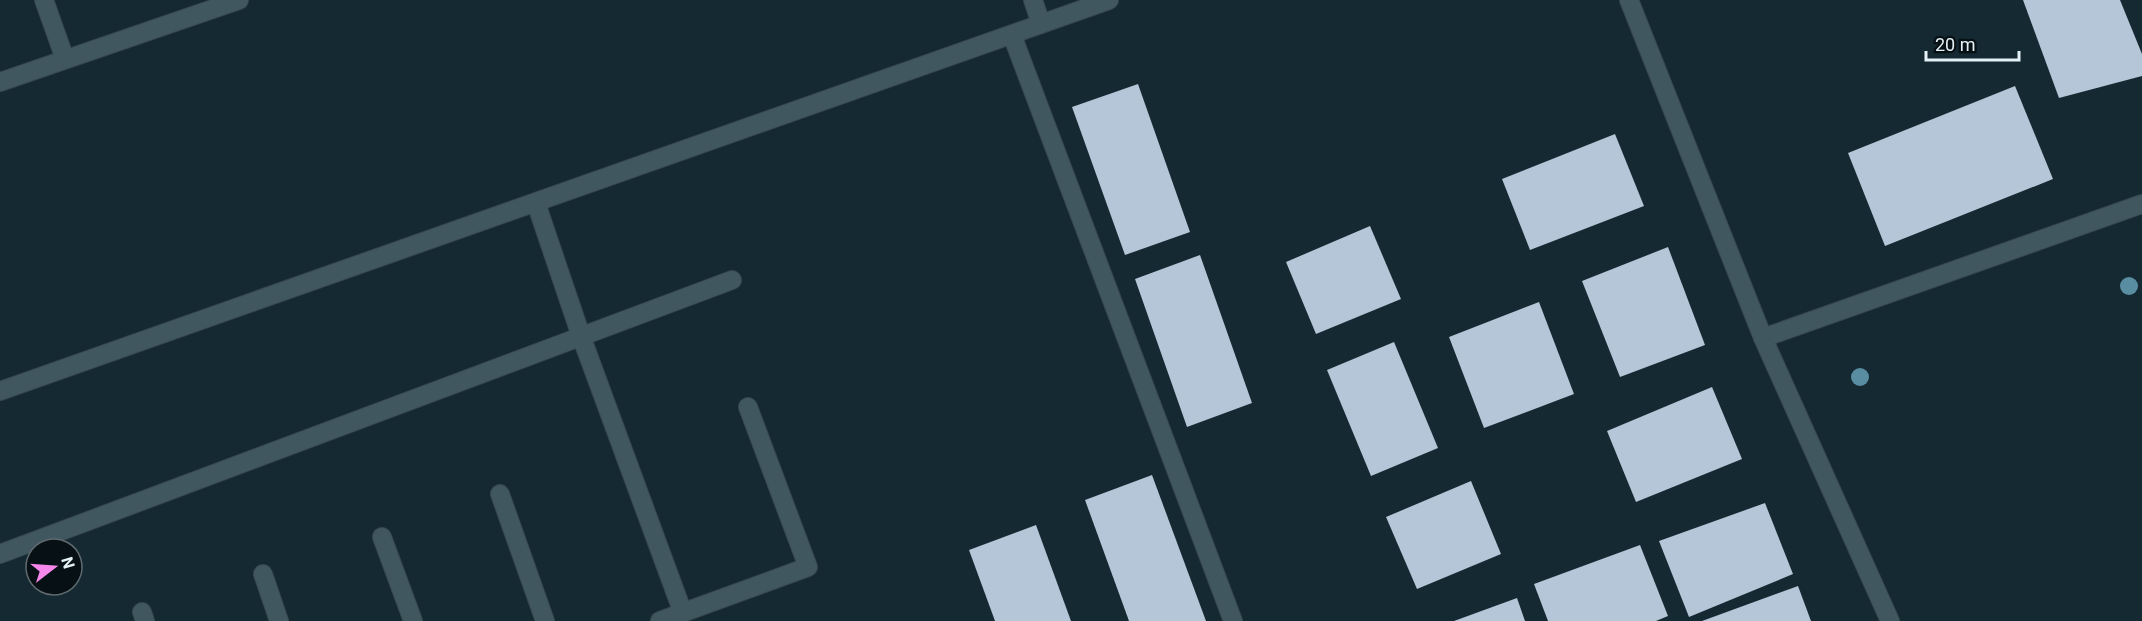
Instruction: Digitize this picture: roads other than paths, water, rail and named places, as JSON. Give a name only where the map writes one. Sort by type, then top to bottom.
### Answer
[{"type":"street","points":[[44,0],[65,60]]},
{"type":"street","points":[[0,82],[239,0]]},
{"type":"street","points":[[1033,0],[1041,24]]},
{"type":"street","points":[[0,391],[1109,0]]},
{"type":"street","points":[[1629,0],[1763,339],[1890,621]]},
{"type":"street","points":[[1012,35],[1233,621]]},
{"type":"street","points":[[537,203],[581,336],[683,613]]},
{"type":"street","points":[[1763,339],[2142,204]]},
{"type":"street","points":[[0,554],[732,280]]},
{"type":"street","points":[[660,621],[808,567],[748,406]]},
{"type":"street","points":[[500,494],[545,621]]},
{"type":"street","points":[[382,537],[413,621]]},
{"type":"street","points":[[263,574],[279,621]]}]
